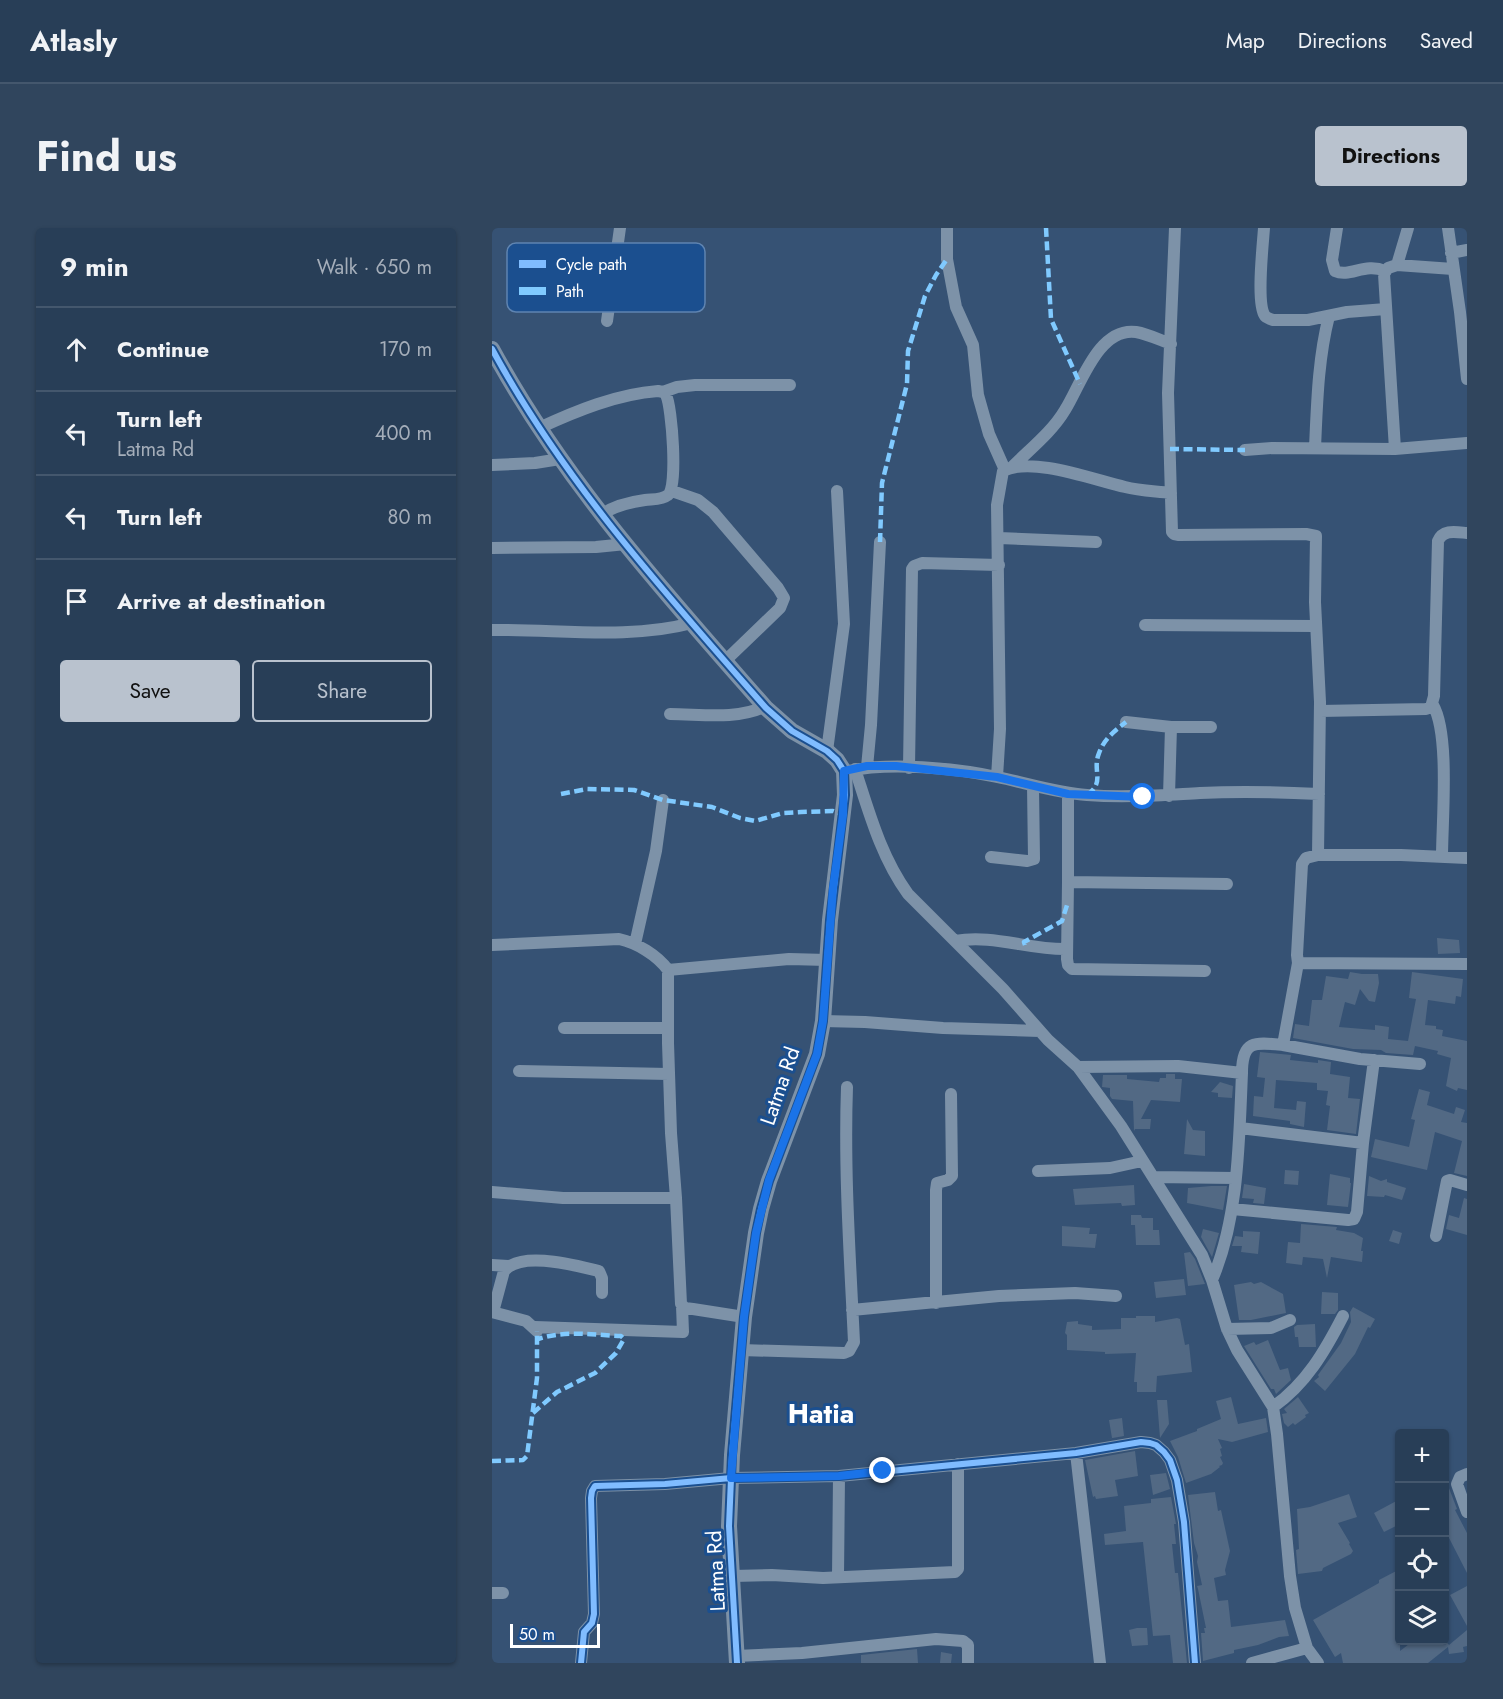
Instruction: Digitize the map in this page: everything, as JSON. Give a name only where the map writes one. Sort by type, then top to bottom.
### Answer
[{"type":"street","points":[[618,243],[620,228]]},
{"type":"street","points":[[947,228],[946,252],[956,307],[973,345],[978,395],[988,434],[1008,469]]},
{"type":"street","points":[[1175,228],[1168,393],[1172,529],[1175,535],[1306,534],[1316,536],[1316,626],[1320,711],[1318,855]]},
{"type":"street","points":[[1264,228],[1260,287],[1265,316],[1273,320],[1308,320],[1386,309]]},
{"type":"street","points":[[1337,228],[1332,260],[1335,271],[1346,273],[1370,267],[1453,269]]},
{"type":"street","points":[[1395,448],[1383,279],[1391,268],[1408,228]]},
{"type":"street","points":[[1448,228],[1453,269],[1462,289],[1467,379]]},
{"type":"street","points":[[1451,254],[1467,250]]},
{"type":"street","points":[[607,321],[608,312]]},
{"type":"street","points":[[1315,448],[1318,385],[1329,316]]},
{"type":"street","points":[[997,777],[1000,729],[997,505],[1002,474],[1062,416],[1090,363],[1104,344],[1126,332],[1143,334],[1171,344]]},
{"type":"street","points":[[492,349],[560,459],[626,544],[692,623],[764,707],[792,731],[827,751],[840,764],[855,769],[909,768],[997,777],[1068,794],[1114,797],[1202,793],[1319,794]]},
{"type":"street","points":[[539,428],[587,408],[677,387],[790,385]]},
{"type":"street","points":[[602,514],[626,503],[662,498],[672,491],[670,413],[668,400],[663,392]]},
{"type":"street","points":[[1245,450],[1395,448],[1467,443]]},
{"type":"street","points":[[492,465],[560,459]]},
{"type":"street","points":[[1008,469],[1060,470],[1127,488],[1171,494]]},
{"type":"street","points":[[672,491],[698,500],[713,512],[784,598],[780,608],[726,660]]},
{"type":"street","points":[[827,751],[844,624],[837,491]]},
{"type":"street","points":[[1442,857],[1442,744],[1439,720],[1433,705],[1438,541],[1443,534],[1450,532],[1467,533]]},
{"type":"street","points":[[999,538],[1096,542]]},
{"type":"street","points":[[880,542],[871,725],[855,769],[885,856],[895,876],[924,911],[1078,1067],[1120,1126],[1202,1255],[1227,1329],[1245,1366],[1272,1407],[1277,1434],[1295,1608],[1307,1648],[1318,1663]]},
{"type":"street","points":[[492,548],[596,548],[626,544]]},
{"type":"street","points":[[909,768],[912,569],[922,563],[999,565]]},
{"type":"street","points":[[492,630],[631,632],[692,623]]},
{"type":"street","points":[[1145,625],[1316,626]]},
{"type":"street","points":[[1320,711],[1426,709],[1433,705]]},
{"type":"street","points":[[670,714],[737,715],[764,707]]},
{"type":"street","points":[[1126,722],[1171,727],[1211,727]]},
{"type":"street","points":[[1168,796],[1171,727]]},
{"type":"street","name":"Latma Rd","points":[[736,1660],[729,1526],[744,1317],[761,1209],[769,1180],[811,1072],[823,1021],[837,852],[843,815],[855,769]]},
{"type":"street","points":[[991,857],[1027,861],[1034,859],[1033,786]]},
{"type":"street","points":[[1068,794],[1067,949],[1068,965],[1071,969],[1205,971]]},
{"type":"street","points":[[634,944],[656,851],[663,800]]},
{"type":"street","points":[[1283,1045],[1298,963],[1302,864],[1306,858],[1318,855],[1401,855],[1467,858]]},
{"type":"street","points":[[1068,882],[1227,884]]},
{"type":"street","points":[[955,941],[986,938],[1067,949]]},
{"type":"street","points":[[492,945],[619,939],[634,944],[661,962],[668,970],[672,1169],[676,1198],[683,1332],[536,1329],[520,1318],[493,1312],[501,1280],[508,1266]]},
{"type":"street","points":[[668,970],[800,959],[827,960]]},
{"type":"street","points":[[1298,963],[1467,964]]},
{"type":"street","points":[[823,1021],[943,1029],[1040,1031]]},
{"type":"street","points":[[564,1028],[668,1028]]},
{"type":"street","points":[[1212,1280],[1224,1251],[1232,1209],[1240,1128],[1243,1053],[1250,1046],[1260,1044],[1283,1045],[1374,1060],[1420,1064]]},
{"type":"street","points":[[1232,1209],[1339,1220],[1354,1219],[1357,1212],[1374,1060]]},
{"type":"street","points":[[1078,1067],[1178,1066],[1242,1073]]},
{"type":"street","points":[[519,1071],[669,1074]]},
{"type":"street","points":[[741,1350],[844,1353],[849,1351],[854,1342],[846,1136],[847,1087]]},
{"type":"street","points":[[936,1303],[937,1183],[950,1179],[952,1176],[951,1094]]},
{"type":"street","points":[[1240,1128],[1363,1143]]},
{"type":"street","points":[[1038,1171],[1110,1168],[1142,1161]]},
{"type":"street","points":[[1153,1177],[1234,1178]]},
{"type":"street","points":[[1436,1236],[1447,1181],[1467,1185]]},
{"type":"street","points":[[492,1192],[562,1198],[676,1198]]},
{"type":"street","points":[[492,1265],[508,1266],[531,1261],[575,1265],[601,1274],[603,1293]]},
{"type":"street","points":[[852,1310],[1036,1294],[1075,1293],[1116,1296]]},
{"type":"street","points":[[682,1306],[744,1317]]},
{"type":"street","points":[[1272,1407],[1288,1396],[1318,1362],[1343,1316]]},
{"type":"street","points":[[1227,1329],[1271,1328],[1290,1320]]},
{"type":"street","points":[[581,1663],[584,1632],[593,1620],[594,1614],[591,1498],[593,1488],[598,1485],[665,1484],[731,1478],[839,1476],[1076,1453],[1141,1442],[1156,1445],[1170,1460],[1177,1480],[1184,1522],[1195,1663]]},
{"type":"street","points":[[1076,1453],[1100,1663]]},
{"type":"street","points":[[732,1576],[838,1577],[953,1573],[957,1571],[958,1464]]},
{"type":"street","points":[[1467,1474],[1460,1477],[1457,1484],[1467,1512]]},
{"type":"street","points":[[838,1577],[839,1476]]},
{"type":"street","points":[[736,1660],[936,1639],[963,1641],[968,1645],[968,1663]]},
{"type":"street","points":[[1252,1663],[1307,1648]]},
{"type":"building","points":[[1437,938],[1459,940],[1460,953],[1438,954]]},
{"type":"building","points":[[1350,972],[1378,974],[1379,983],[1375,1002],[1369,1001],[1360,989],[1355,1005],[1345,1002],[1339,1027],[1375,1030],[1375,1025],[1389,1027],[1388,1039],[1408,1041],[1416,999],[1409,998],[1412,972],[1463,979],[1461,997],[1456,996],[1455,1004],[1428,1000],[1425,1025],[1436,1026],[1436,1029],[1443,1030],[1442,1036],[1467,1041],[1467,1090],[1458,1088],[1457,1091],[1446,1086],[1451,1058],[1437,1054],[1438,1051],[1415,1046],[1413,1055],[1386,1053],[1381,1050],[1353,1049],[1293,1038],[1295,1024],[1309,1026],[1312,1000],[1322,1000],[1326,976],[1348,979]]},
{"type":"building","points":[[1260,1052],[1291,1055],[1290,1060],[1331,1062],[1330,1074],[1350,1077],[1348,1098],[1360,1099],[1356,1134],[1327,1130],[1330,1106],[1326,1105],[1328,1091],[1317,1090],[1317,1083],[1276,1080],[1274,1108],[1296,1110],[1297,1101],[1306,1102],[1304,1127],[1290,1124],[1290,1121],[1253,1116],[1254,1096],[1263,1097],[1265,1078],[1257,1077]]},
{"type":"building","points":[[1166,1074],[1175,1074],[1175,1079],[1182,1079],[1180,1102],[1151,1100],[1141,1119],[1151,1119],[1150,1129],[1135,1129],[1134,1131],[1133,1101],[1112,1099],[1110,1088],[1102,1087],[1103,1075],[1127,1075],[1127,1079],[1159,1082],[1160,1078],[1166,1078]]},
{"type":"building","points":[[1220,1082],[1233,1086],[1232,1098],[1218,1097],[1218,1093],[1211,1092]]},
{"type":"building","points":[[1419,1089],[1430,1092],[1427,1105],[1454,1114],[1456,1107],[1465,1110],[1461,1122],[1467,1123],[1467,1176],[1454,1173],[1462,1141],[1435,1132],[1427,1170],[1371,1157],[1375,1139],[1409,1147],[1415,1120],[1411,1119]]},
{"type":"building","points":[[1187,1119],[1193,1130],[1205,1131],[1205,1156],[1184,1154]]},
{"type":"building","points":[[1285,1170],[1299,1171],[1298,1185],[1284,1184]]},
{"type":"building","points":[[1330,1174],[1350,1178],[1348,1207],[1327,1205]]},
{"type":"building","points":[[1369,1176],[1381,1181],[1387,1179],[1387,1182],[1406,1188],[1402,1200],[1385,1195],[1384,1197],[1367,1196]]},
{"type":"building","points":[[1244,1184],[1266,1188],[1264,1204],[1253,1203],[1254,1199],[1242,1198]]},
{"type":"building","points":[[1134,1185],[1135,1205],[1122,1206],[1121,1203],[1075,1205],[1073,1189]]},
{"type":"building","points":[[1227,1186],[1223,1210],[1187,1203],[1188,1188]]},
{"type":"building","points":[[1464,1198],[1467,1199],[1467,1235],[1446,1229],[1449,1215],[1459,1218]]},
{"type":"building","points":[[1131,1215],[1153,1218],[1153,1230],[1159,1230],[1160,1245],[1136,1245],[1135,1225],[1131,1225]]},
{"type":"building","points":[[1301,1224],[1337,1227],[1336,1230],[1354,1233],[1363,1238],[1362,1262],[1331,1257],[1327,1278],[1323,1259],[1303,1257],[1302,1265],[1286,1263],[1288,1242],[1300,1243]]},
{"type":"building","points":[[1062,1226],[1090,1228],[1089,1234],[1097,1234],[1095,1248],[1062,1246]]},
{"type":"building","points":[[1203,1229],[1219,1233],[1212,1257],[1201,1237]]},
{"type":"building","points":[[1393,1230],[1402,1233],[1399,1244],[1389,1241]]},
{"type":"building","points":[[1243,1231],[1260,1232],[1258,1254],[1241,1252],[1242,1246],[1232,1246],[1235,1236],[1243,1237]]},
{"type":"building","points":[[1190,1252],[1205,1284],[1188,1286],[1184,1253]]},
{"type":"building","points":[[1184,1279],[1186,1295],[1156,1298],[1154,1282]]},
{"type":"building","points":[[1251,1282],[1254,1284],[1261,1282],[1283,1294],[1286,1313],[1239,1320],[1234,1285]]},
{"type":"building","points":[[1322,1292],[1338,1293],[1338,1310],[1335,1314],[1321,1314]]},
{"type":"building","points":[[1353,1307],[1375,1319],[1370,1328],[1368,1327],[1355,1354],[1325,1391],[1314,1381],[1341,1343],[1351,1322],[1350,1312]]},
{"type":"building","points":[[1136,1316],[1155,1316],[1155,1322],[1180,1319],[1185,1345],[1189,1344],[1192,1372],[1157,1376],[1156,1392],[1137,1392],[1137,1382],[1134,1382],[1136,1353],[1105,1354],[1105,1352],[1067,1350],[1065,1333],[1067,1322],[1078,1321],[1078,1324],[1092,1326],[1092,1330],[1121,1329],[1121,1318],[1136,1318]]},
{"type":"building","points":[[1315,1324],[1316,1347],[1299,1347],[1294,1327]]},
{"type":"building","points":[[1268,1340],[1280,1370],[1288,1368],[1291,1380],[1276,1394],[1244,1346],[1254,1342],[1256,1345]]},
{"type":"building","points":[[1231,1397],[1238,1424],[1266,1418],[1268,1432],[1232,1442],[1218,1439],[1222,1448],[1220,1457],[1222,1465],[1211,1474],[1186,1483],[1170,1441],[1221,1419],[1216,1401]]},
{"type":"building","points":[[1298,1397],[1309,1413],[1295,1425],[1293,1423],[1288,1427],[1284,1423],[1282,1414],[1287,1413],[1284,1409]]},
{"type":"building","points":[[1157,1400],[1167,1400],[1169,1424],[1160,1438]]},
{"type":"building","points":[[1122,1418],[1124,1436],[1107,1439],[1112,1438],[1109,1420]]},
{"type":"building","points":[[1135,1451],[1138,1476],[1115,1480],[1118,1496],[1096,1499],[1095,1496],[1093,1497],[1085,1460]]},
{"type":"building","points":[[1166,1473],[1170,1489],[1153,1495],[1150,1475]]},
{"type":"building","points":[[1449,1488],[1457,1509],[1455,1510],[1467,1533],[1467,1573],[1449,1538]]},
{"type":"building","points":[[1215,1492],[1230,1551],[1225,1570],[1226,1575],[1214,1578],[1218,1601],[1228,1600],[1231,1627],[1285,1620],[1289,1636],[1234,1650],[1234,1653],[1203,1661],[1201,1633],[1205,1633],[1204,1628],[1206,1628],[1197,1586],[1202,1585],[1188,1495]]},
{"type":"building","points":[[1349,1494],[1357,1517],[1338,1523],[1353,1551],[1323,1568],[1322,1571],[1298,1574],[1297,1509]]},
{"type":"building","points":[[1171,1497],[1176,1524],[1174,1524],[1176,1544],[1172,1544],[1175,1573],[1178,1573],[1187,1663],[1173,1663],[1170,1635],[1153,1636],[1143,1542],[1105,1545],[1104,1534],[1126,1531],[1124,1506],[1151,1503],[1151,1499]]},
{"type":"building","points":[[1395,1502],[1395,1526],[1384,1532],[1374,1513]]},
{"type":"building","points":[[1395,1572],[1395,1645],[1400,1645],[1400,1651],[1408,1645],[1449,1645],[1467,1630],[1467,1646],[1463,1647],[1464,1652],[1449,1654],[1448,1647],[1428,1663],[1343,1663],[1341,1653],[1335,1657],[1313,1620],[1379,1583],[1379,1580]]},
{"type":"building","points":[[1467,1586],[1467,1626],[1450,1595]]},
{"type":"building","points":[[1147,1628],[1148,1645],[1132,1646],[1129,1630]]},
{"type":"building","points":[[917,1649],[918,1663],[861,1663],[861,1655]]},
{"type":"building","points":[[941,1652],[952,1654],[951,1663],[940,1663]]},
{"type":"marked path","points":[[1046,228],[1051,319],[1080,384]]},
{"type":"marked path","points":[[880,542],[882,483],[907,384],[908,351],[925,296],[947,259]]},
{"type":"marked path","points":[[1170,449],[1245,450]]},
{"type":"marked path","points":[[1087,795],[1096,786],[1098,756],[1103,745],[1126,722]]},
{"type":"marked path","points":[[561,794],[587,789],[634,790],[663,800],[712,807],[755,821],[783,813],[833,811],[843,815]]},
{"type":"marked path","points":[[1025,945],[1024,942],[1062,921],[1068,902]]},
{"type":"marked path","points":[[492,1461],[523,1460],[527,1456],[537,1378],[537,1331]]},
{"type":"marked path","points":[[533,1413],[557,1392],[595,1373],[616,1353],[624,1339],[621,1336],[579,1334],[538,1339]]},
{"type":"cycle path","points":[[492,349],[520,398],[551,445],[584,491],[655,580],[766,708],[792,731],[827,751],[844,771],[845,795],[830,920],[823,1021],[817,1054],[769,1181],[761,1209],[744,1317],[732,1455],[729,1526],[737,1663]]},
{"type":"cycle path","points":[[581,1663],[584,1632],[592,1623],[594,1614],[591,1498],[595,1486],[665,1484],[731,1478],[839,1476],[1076,1453],[1141,1442],[1156,1445],[1164,1452],[1170,1460],[1177,1480],[1184,1522],[1195,1663]]},
{"type":"district","name":"Hatia","points":[[821,1413]]},
{"type":"route","points":[[883,1471],[839,1476],[731,1478],[744,1317],[756,1233],[769,1180],[817,1054],[823,1021],[833,888],[845,795],[844,771],[867,766],[896,766],[965,772],[1068,794],[1143,797]]}]
